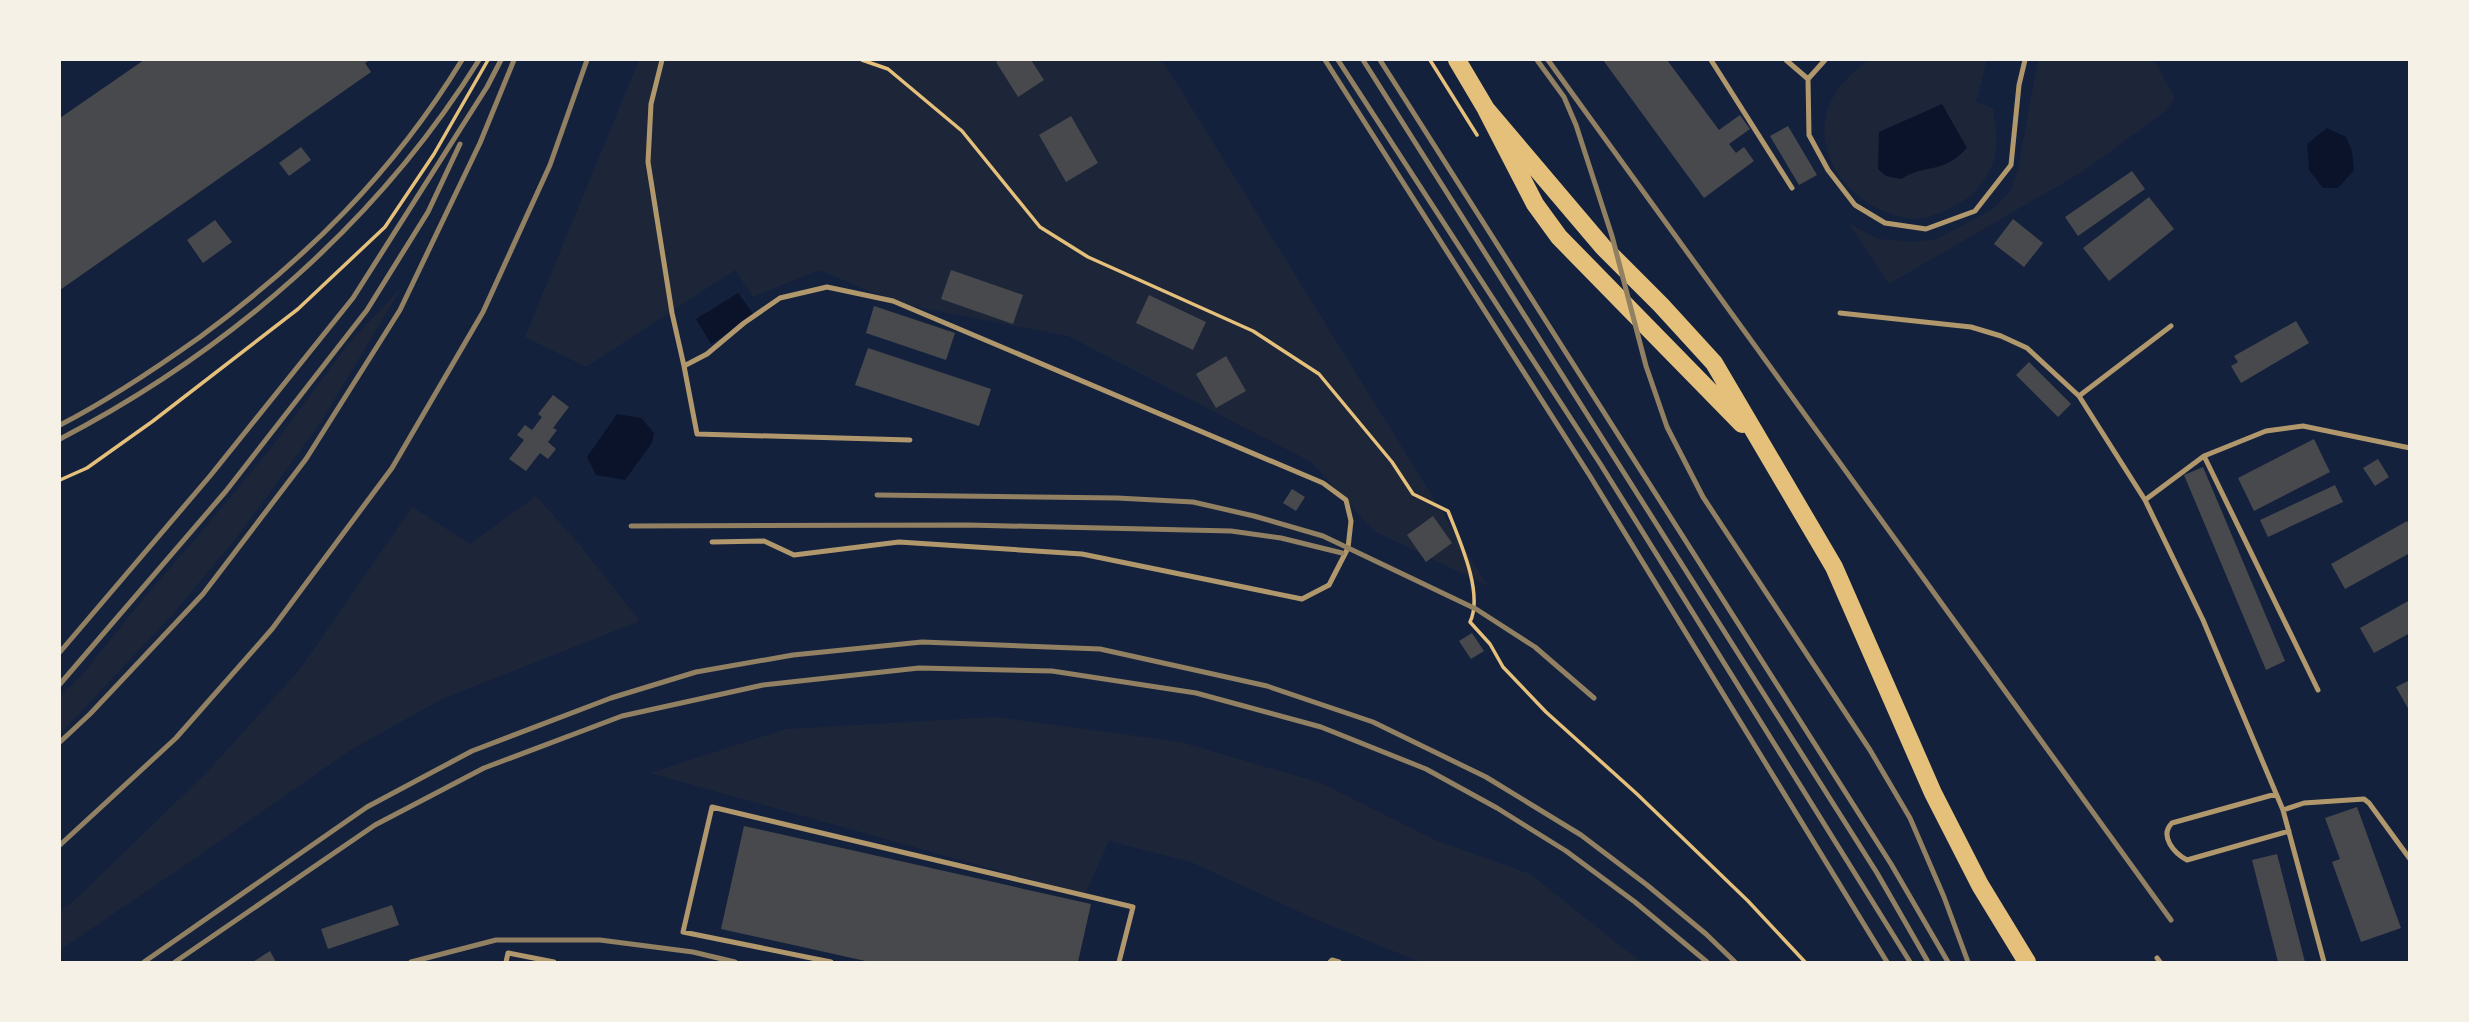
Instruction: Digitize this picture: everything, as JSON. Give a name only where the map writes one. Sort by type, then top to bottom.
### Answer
[{"type":"main road","points":[[1457,60],[1486,109],[1535,204],[1559,237],[1757,439]]},
{"type":"main road","points":[[1486,109],[1603,247],[1661,304],[1714,363],[1834,568],[1933,793],[1980,885],[2027,962]]},
{"type":"lane","points":[[662,60],[651,104],[648,162],[672,313],[697,434],[911,440]]},
{"type":"lane","points":[[1711,60],[1792,188]]},
{"type":"lane","points":[[1786,60],[1808,79]]},
{"type":"lane","points":[[1825,60],[1808,79],[1809,135],[1828,170],[1855,205],[1885,223],[1926,229],[1975,211],[2011,165],[2019,85],[2025,60]]},
{"type":"lane","points":[[684,366],[707,354],[780,298],[827,288],[893,301],[1323,483],[1346,500],[1351,521],[1348,548],[1329,585],[1302,599],[1082,554],[898,542],[794,555],[764,541],[712,542]]},
{"type":"lane","points":[[1840,313],[1971,327],[2001,336],[2027,348],[2079,396],[2144,500],[2203,620],[2283,810],[2324,962]]},
{"type":"lane","points":[[2079,396],[2171,327]]},
{"type":"lane","points":[[2144,500],[2204,456],[2266,431],[2303,426],[2410,448]]},
{"type":"lane","points":[[2204,456],[2318,690]]},
{"type":"lane","points":[[2276,794],[2172,823],[2166,829],[2165,835],[2177,855],[2187,860],[2289,831]]},
{"type":"lane","points":[[2283,810],[2304,803],[2364,799],[2410,859]]},
{"type":"lane","points":[[831,962],[683,932],[712,807],[1133,907],[1119,962]]},
{"type":"lane","points":[[506,962],[508,953],[554,962]]},
{"type":"lane","points":[[1330,962],[1339,962]]},
{"type":"path","points":[[60,481],[87,468],[153,421],[298,309],[385,227],[434,154],[488,60]]},
{"type":"shaded area","points":[[639,60],[1162,60],[1488,586],[1374,531],[1311,462],[1068,336],[901,304],[819,270],[753,297],[735,270],[586,367],[525,337]]},
{"type":"shaded area","points":[[1868,60],[1987,60],[1976,102],[1993,108],[1995,155],[1984,180],[1966,199],[1933,215],[1910,219],[1874,207],[1844,182],[1827,149],[1824,131],[1827,112],[1842,84]]},
{"type":"shaded area","points":[[2038,60],[2154,60],[2175,98],[2166,111],[2082,172],[1889,284],[1849,224],[1879,239],[1913,242],[1937,239],[1993,209],[2011,190],[2018,169]]},
{"type":"shaded area","points":[[1942,104],[1967,148],[1950,162],[1901,179],[1886,176],[1878,169],[1879,132]]},
{"type":"shaded area","points":[[2327,128],[2346,137],[2352,151],[2354,170],[2338,188],[2323,188],[2309,170],[2307,144]]},
{"type":"shaded area","points":[[402,287],[321,422],[237,537],[174,613],[60,734],[60,696],[82,675],[272,447],[349,343]]},
{"type":"shaded area","points":[[738,293],[755,316],[711,344],[696,319]]},
{"type":"shaded area","points":[[617,414],[641,418],[654,433],[652,443],[625,480],[596,475],[587,457]]},
{"type":"shaded area","points":[[536,496],[578,543],[640,621],[442,699],[349,751],[60,950],[60,911],[77,898],[207,772],[300,669],[412,507],[470,544]]},
{"type":"shaded area","points":[[996,717],[1181,742],[1321,783],[1435,840],[1530,874],[1641,962],[1420,962],[1317,920],[1191,862],[1109,841],[1085,895],[650,773],[786,729]]},
{"type":"building","points":[[144,60],[370,60],[365,63],[371,72],[60,290],[60,118]]},
{"type":"building","points":[[1031,60],[1044,80],[1018,97],[996,62]]},
{"type":"building","points":[[1603,60],[1667,60],[1719,130],[1740,115],[1750,129],[1729,144],[1736,153],[1744,147],[1754,161],[1704,198]]},
{"type":"building","points":[[1071,116],[1098,163],[1066,182],[1039,135]]},
{"type":"building","points":[[1788,126],[1817,175],[1799,185],[1770,136]]},
{"type":"building","points":[[301,147],[311,160],[289,176],[279,163]]},
{"type":"building","points":[[2132,171],[2145,189],[2078,236],[2065,217]]},
{"type":"building","points":[[2149,197],[2174,229],[2109,281],[2083,248]]},
{"type":"building","points":[[2013,219],[2043,243],[2024,267],[1994,244]]},
{"type":"building","points":[[215,220],[232,242],[203,263],[187,240]]},
{"type":"building","points":[[951,270],[1023,295],[1013,324],[941,299]]},
{"type":"building","points":[[1149,295],[1206,322],[1193,350],[1136,323]]},
{"type":"building","points":[[874,306],[955,333],[946,360],[866,333]]},
{"type":"building","points":[[2296,321],[2309,343],[2241,383],[2231,366],[2238,362],[2234,356]]},
{"type":"building","points":[[868,348],[991,389],[979,426],[855,385]]},
{"type":"building","points":[[1226,356],[1246,391],[1216,408],[1196,374]]},
{"type":"building","points":[[2029,362],[2071,404],[2058,417],[2016,375]]},
{"type":"building","points":[[553,395],[569,407],[553,428],[557,430],[548,442],[556,449],[548,459],[540,453],[526,471],[509,459],[524,440],[517,435],[525,425],[532,430],[542,417],[538,414]]},
{"type":"building","points":[[2314,439],[2330,472],[2254,511],[2238,478]]},
{"type":"building","points":[[2378,459],[2389,477],[2375,486],[2363,468]]},
{"type":"building","points":[[2203,467],[2285,661],[2266,670],[2184,475]]},
{"type":"building","points":[[2335,485],[2343,502],[2268,537],[2260,520]]},
{"type":"building","points":[[1292,489],[1305,497],[1296,511],[1283,503]]},
{"type":"building","points":[[1433,516],[1452,543],[1426,562],[1407,535]]},
{"type":"building","points":[[2407,521],[2410,526],[2410,553],[2345,589],[2331,564]]},
{"type":"building","points":[[2410,600],[2410,633],[2374,653],[2360,628]]},
{"type":"building","points":[[1472,633],[1484,651],[1471,659],[1459,641]]},
{"type":"building","points":[[2410,680],[2410,712],[2396,687]]},
{"type":"building","points":[[2357,807],[2401,928],[2361,942],[2332,862],[2340,859],[2325,818]]},
{"type":"building","points":[[744,826],[1091,904],[1078,962],[870,962],[721,929]]},
{"type":"building","points":[[2277,854],[2305,962],[2278,962],[2252,860]]},
{"type":"building","points":[[392,905],[399,925],[328,949],[321,929]]},
{"type":"building","points":[[270,951],[276,962],[253,962]]},
{"type":"railway","points":[[60,425],[132,384],[200,337],[276,277],[345,212],[377,177],[407,140],[462,60]]},
{"type":"railway","points":[[60,439],[183,365],[240,323],[295,277],[347,228],[395,175],[439,119],[479,60]]},
{"type":"railway","points":[[60,652],[210,476],[353,298],[487,87],[501,60]]},
{"type":"railway","points":[[60,742],[90,714],[203,594],[306,459],[400,310],[480,143],[514,60]]},
{"type":"railway","points":[[60,845],[176,738],[272,629],[392,468],[483,312],[550,165],[587,60]]},
{"type":"railway","points":[[1325,60],[1590,476],[1887,962]]},
{"type":"railway","points":[[1338,60],[1601,465],[1910,962]]},
{"type":"railway","points":[[1363,60],[1877,873],[1928,962]]},
{"type":"railway","points":[[1380,60],[1891,864],[1948,962]]},
{"type":"railway","points":[[1537,60],[1564,97],[1576,125],[1612,236],[1646,366],[1667,427],[1703,497],[1870,750],[1910,818],[1968,962]]},
{"type":"railway","points":[[1548,60],[2171,920]]},
{"type":"railway","points":[[60,684],[226,491],[367,310],[428,212],[460,144]]},
{"type":"railway","points":[[877,495],[1117,498],[1193,502],[1254,516],[1323,536],[1476,609],[1535,647],[1594,698]]},
{"type":"railway","points":[[631,526],[968,525],[1231,531],[1281,538],[1342,553]]},
{"type":"railway","points":[[144,962],[367,807],[472,751],[611,698],[696,672],[793,655],[922,642],[1100,649],[1267,686],[1373,722],[1486,777],[1581,835],[1647,885],[1735,962]]},
{"type":"railway","points":[[175,962],[375,825],[484,768],[622,716],[763,685],[919,668],[1052,671],[1196,693],[1321,727],[1426,769],[1497,808],[1566,851],[1635,902],[1707,962]]},
{"type":"railway","points":[[411,962],[496,940],[600,940],[693,952],[735,962]]}]
